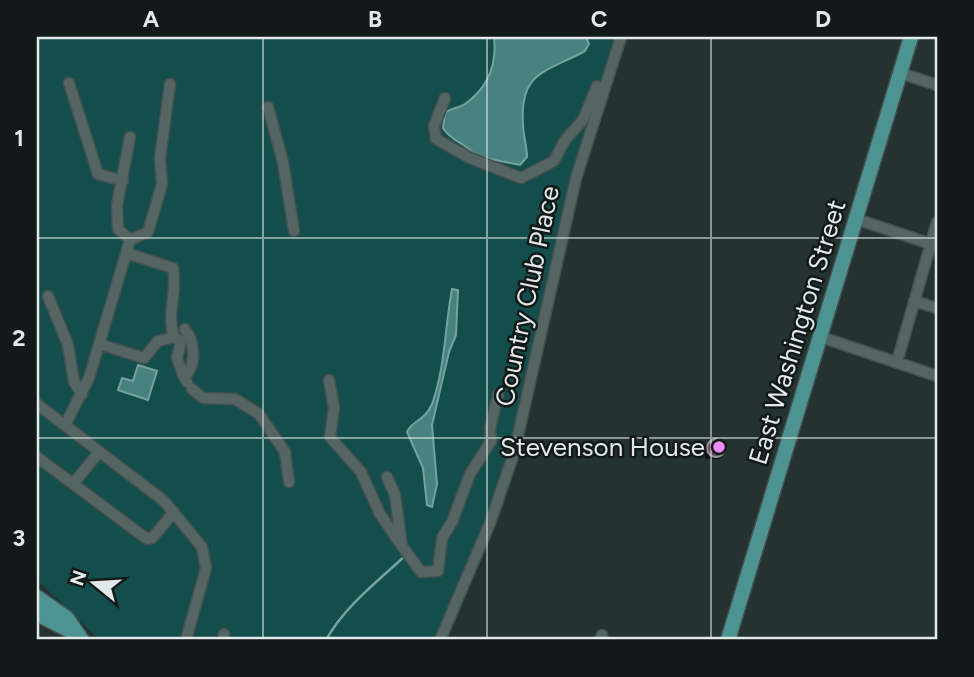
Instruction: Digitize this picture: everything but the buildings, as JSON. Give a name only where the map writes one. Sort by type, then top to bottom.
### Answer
[{"type":"main road","name":"East Washington Street","points":[[728,640],[911,37]]},
{"type":"main road","points":[[37,597],[67,618],[79,638]]},
{"type":"main road","points":[[37,614],[79,638]]},
{"type":"street","points":[[445,98],[433,127],[436,139],[482,163],[522,178],[527,177],[554,161],[565,140],[580,126],[613,37]]},
{"type":"street","name":"Country Club Place","points":[[440,640],[490,523],[514,453],[576,178],[621,37]]},
{"type":"street","points":[[901,73],[937,85]]},
{"type":"street","points":[[69,82],[98,174],[123,181]]},
{"type":"street","points":[[65,425],[82,394],[130,240],[148,232],[158,200],[170,84]]},
{"type":"street","points":[[268,107],[282,154],[294,232]]},
{"type":"street","points":[[130,137],[125,149],[117,222],[118,229],[130,240]]},
{"type":"street","points":[[856,219],[934,245]]},
{"type":"street","points":[[897,362],[914,301],[934,245],[937,222]]},
{"type":"street","points":[[126,253],[173,268],[175,287],[170,312],[174,337]]},
{"type":"street","points":[[48,296],[68,345],[74,382],[82,394]]},
{"type":"street","points":[[914,301],[937,308]]},
{"type":"street","points":[[184,377],[190,372],[193,360],[190,338],[185,329]]},
{"type":"street","points":[[99,344],[144,358],[158,341],[174,337],[181,341],[177,358],[192,390],[203,398],[240,401],[259,414],[285,452],[289,482]]},
{"type":"street","points":[[821,337],[937,376]]},
{"type":"street","points":[[329,380],[334,408],[330,437],[361,472],[380,514],[421,572],[435,572],[440,568],[442,538],[456,513],[470,474],[491,441],[491,425],[498,395]]},
{"type":"street","points":[[37,404],[174,512],[202,547],[206,556],[186,640]]},
{"type":"street","points":[[74,484],[99,452]]},
{"type":"street","points":[[37,457],[147,539],[152,538],[174,512]]},
{"type":"street","points":[[387,477],[395,495],[405,549]]},
{"type":"shaded area","points":[[37,37],[616,37],[563,213],[511,449],[488,515],[435,640],[100,640],[37,580]]},
{"type":"shaded area","points":[[494,37],[586,37],[589,44],[585,51],[548,69],[531,83],[523,107],[527,157],[520,165],[475,156],[443,128],[445,113],[465,104],[486,82],[494,56]]},
{"type":"shaded area","points":[[452,289],[458,290],[456,335],[449,352],[432,425],[437,484],[432,507],[427,505],[423,468],[407,432],[432,404],[442,362]]},
{"type":"shaded area","points":[[138,365],[157,371],[148,400],[118,390],[122,378],[133,381]]},
{"type":"waterway","points":[[326,640],[352,605],[406,555]]},
{"type":"place","name":"Stevenson House","points":[[719,447]]}]
